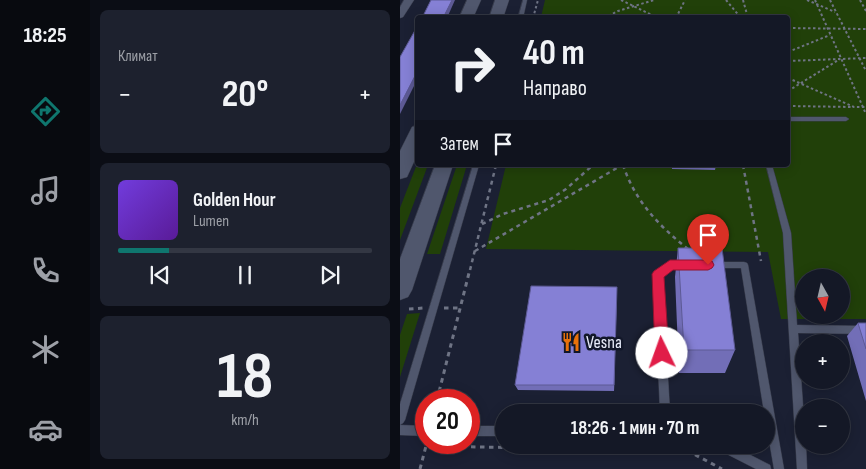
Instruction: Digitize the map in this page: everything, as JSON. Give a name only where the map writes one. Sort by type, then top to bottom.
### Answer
[{"type":"main road","points":[[467,15],[474,0]]},
{"type":"main road","points":[[497,15],[502,0]]},
{"type":"main road","points":[[400,172],[415,138]]},
{"type":"main road","points":[[400,290],[443,167]]},
{"type":"street","points":[[400,15],[409,0]]},
{"type":"lane","points":[[521,15],[525,0]]},
{"type":"lane","points":[[790,119],[846,119]]},
{"type":"lane","points":[[400,420],[475,167]]},
{"type":"lane","points":[[770,167],[787,233],[802,469]]},
{"type":"lane","points":[[665,404],[658,274],[670,264],[744,265],[779,469]]},
{"type":"lane","points":[[793,329],[866,330]]},
{"type":"lane","points":[[400,430],[415,430]]},
{"type":"lane","points":[[480,431],[495,431]]},
{"type":"lane","points":[[738,454],[766,469]]},
{"type":"path","points":[[534,15],[538,0]]},
{"type":"path","points":[[621,0],[652,15]]},
{"type":"path","points":[[610,15],[654,0]]},
{"type":"path","points":[[678,15],[685,0]]},
{"type":"path","points":[[726,0],[739,15]]},
{"type":"path","points":[[743,0],[747,15]]},
{"type":"path","points":[[807,0],[836,12]]},
{"type":"path","points":[[814,0],[866,114]]},
{"type":"path","points":[[830,0],[866,71]]},
{"type":"path","points":[[860,0],[866,11]]},
{"type":"path","points":[[790,28],[866,29]]},
{"type":"path","points":[[790,51],[831,35]]},
{"type":"path","points":[[790,90],[841,58]]},
{"type":"path","points":[[790,61],[866,58]]},
{"type":"path","points":[[790,79],[854,107]]},
{"type":"path","points":[[790,106],[864,107]]},
{"type":"path","points":[[440,389],[495,167]]},
{"type":"path","points":[[481,224],[503,214],[549,200],[592,167]]},
{"type":"path","points":[[475,251],[619,167]]},
{"type":"path","points":[[623,167],[631,187],[652,216],[699,265]]},
{"type":"path","points":[[743,167],[761,261]]},
{"type":"path","points":[[480,445],[688,450],[722,469]]},
{"type":"path","points":[[420,469],[424,454]]},
{"type":"green space","points":[[545,0],[866,0],[866,319],[850,319],[850,269],[795,269],[795,319],[781,319],[768,252],[486,249],[506,167],[790,167],[790,15],[541,15]]},
{"type":"green space","points":[[416,167],[427,167],[400,240],[400,208]]},
{"type":"green space","points":[[456,167],[466,167],[440,254],[427,254]]},
{"type":"green space","points":[[420,313],[400,377],[400,335],[407,314]]},
{"type":"building","points":[[431,0],[452,0],[444,15],[424,15]]},
{"type":"building","points":[[415,30],[415,76],[400,105],[400,57]]},
{"type":"building","points":[[678,248],[722,248],[735,350],[684,350]]},
{"type":"building","name":"Vesna","points":[[531,286],[617,287],[614,385],[515,385]]},
{"type":"building","points":[[858,323],[866,323],[866,349]]},
{"type":"place","name":"Vesna","points":[[571,342]]},
{"type":"route","points":[[662,353],[658,274],[670,264],[708,265]]}]
